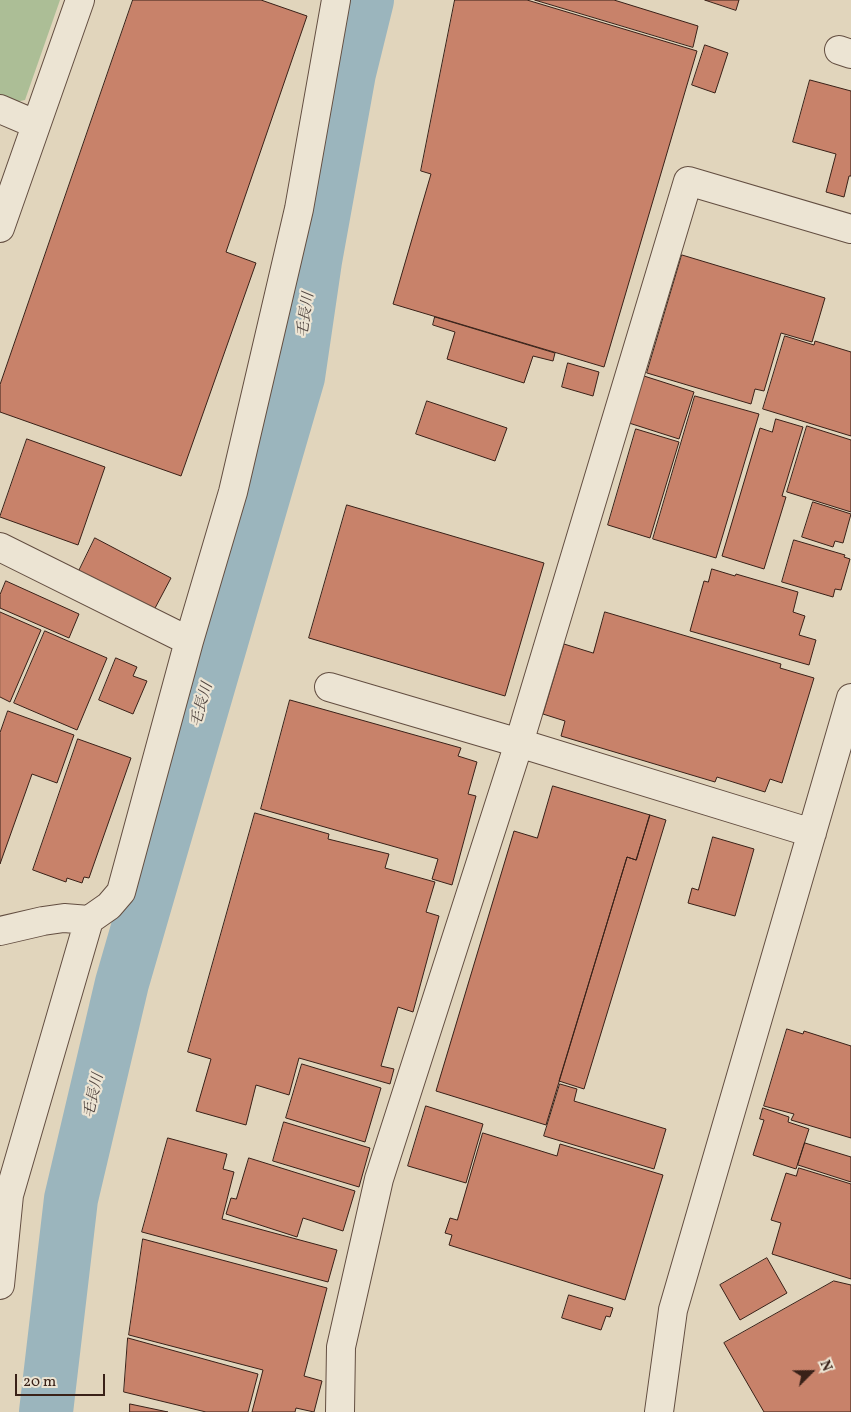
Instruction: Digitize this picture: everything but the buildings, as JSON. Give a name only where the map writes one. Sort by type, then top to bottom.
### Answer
[{"type":"street","points":[[0,228],[80,0]]},
{"type":"street","points":[[0,1285],[9,1195],[89,920],[109,906],[120,892],[189,641],[233,492],[296,218],[336,0]]},
{"type":"street","points":[[0,109],[35,124]]},
{"type":"street","points":[[340,1412],[341,1347],[379,1179],[519,743],[688,181],[851,229]]},
{"type":"street","points":[[0,547],[189,641]]},
{"type":"street","points":[[328,687],[519,743],[812,833]]},
{"type":"street","points":[[659,1412],[672,1310],[851,698]]},
{"type":"street","points":[[0,931],[64,918],[89,920]]},
{"type":"green space","points":[[0,0],[60,0],[25,100],[11,103],[0,99]]},
{"type":"waterway","name":"毛長川","points":[[46,1412],[71,1199],[122,983],[298,377],[315,261],[349,73],[367,0]]}]
